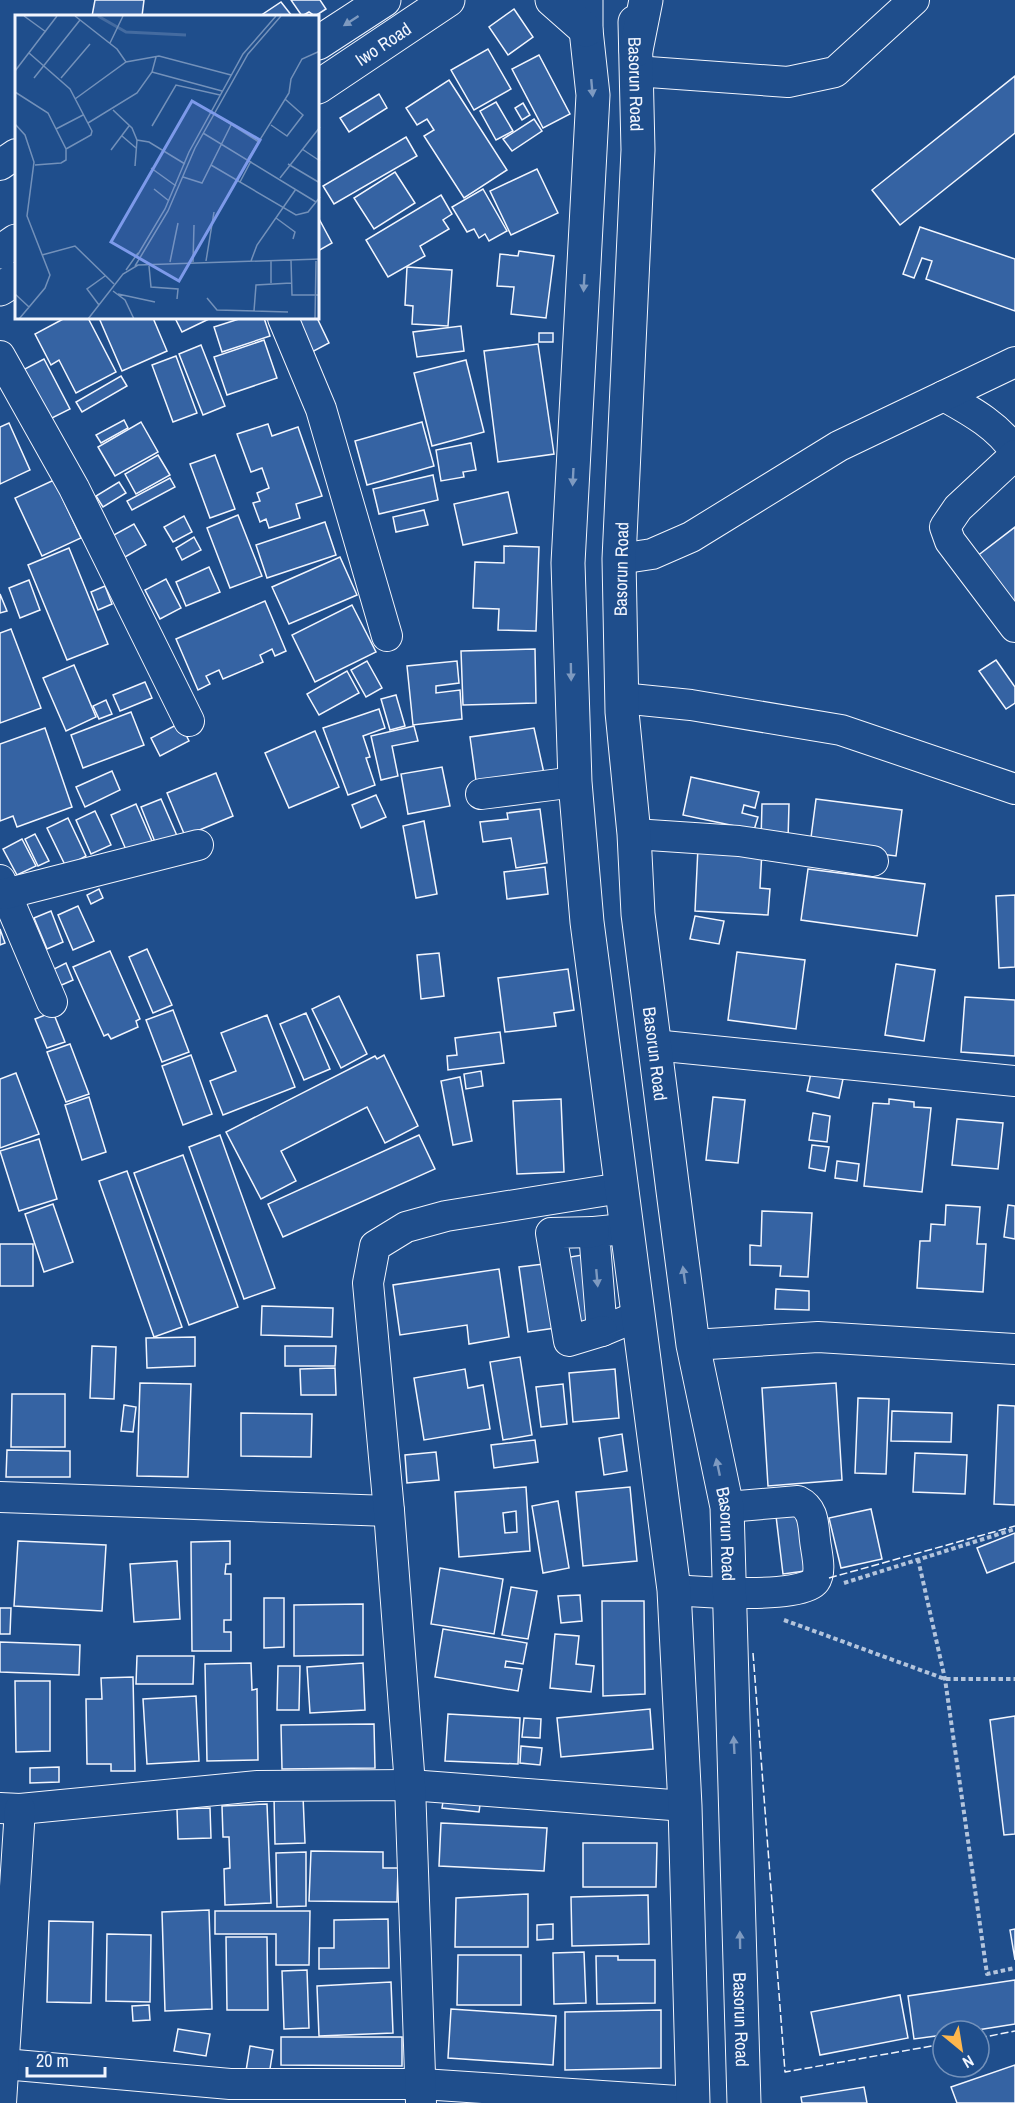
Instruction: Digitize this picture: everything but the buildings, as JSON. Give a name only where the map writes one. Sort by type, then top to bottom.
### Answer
[{"type":"main road","name":"Iwo Road","points":[[320,42],[384,0]]},
{"type":"main road","name":"Iwo Road","points":[[320,86],[448,0]]},
{"type":"main road","points":[[552,0],[586,15],[593,106],[568,563],[575,782],[587,922],[674,1590],[685,1806],[693,2102]]},
{"type":"main road","name":"Basorun Road","points":[[634,0],[638,150],[619,559],[621,698],[634,834],[638,914],[693,1345],[727,1507],[744,2103]]},
{"type":"main road","points":[[635,61],[646,0]]},
{"type":"main road","points":[[0,252],[15,242]]},
{"type":"main road","points":[[0,289],[15,280]]},
{"type":"main road","points":[[587,922],[638,914]]},
{"type":"street","points":[[635,61],[788,82],[835,72],[914,0]]},
{"type":"street","points":[[0,165],[15,155]]},
{"type":"street","points":[[284,320],[321,409],[387,636]]},
{"type":"street","points":[[0,356],[74,488],[189,721]]},
{"type":"street","points":[[619,559],[652,554],[691,537],[839,446],[1015,362]]},
{"type":"street","points":[[944,396],[972,412],[1009,442],[1015,453],[958,508],[945,526],[950,541],[1015,627]]},
{"type":"street","points":[[621,698],[691,705],[841,730],[1015,789]]},
{"type":"street","points":[[481,794],[575,782]]},
{"type":"street","points":[[634,834],[739,842],[873,861]]},
{"type":"street","points":[[52,1002],[3,887],[198,845]]},
{"type":"street","points":[[654,1045],[1015,1081]]},
{"type":"street","points":[[421,2094],[410,1785],[389,1511],[368,1283],[375,1246],[406,1227],[446,1216],[621,1188]]},
{"type":"street","points":[[626,1228],[594,1232],[551,1233],[569,1341],[638,1316]]},
{"type":"street","points":[[594,1232],[602,1330]]},
{"type":"street","points":[[693,1345],[818,1337],[1015,1349]]},
{"type":"street","points":[[0,1497],[389,1511]]},
{"type":"street","points":[[674,1590],[728,1594],[804,1589],[815,1581],[818,1571],[812,1515],[806,1505],[798,1500],[727,1507]]},
{"type":"street","points":[[1,2103],[4,2064],[10,1809],[258,1786],[410,1785],[685,1806]]},
{"type":"street","points":[[4,2064],[230,2084],[421,2094],[693,2102]]},
{"type":"path","points":[[840,1585],[1015,1529]]},
{"type":"path","points":[[918,1559],[945,1679],[987,1974],[1015,1968]]},
{"type":"path","points":[[778,1617],[945,1679],[1015,1679]]},
{"type":"fence","points":[[829,1578],[1015,1526]]},
{"type":"fence","points":[[753,1653],[785,2072],[931,2046]]},
{"type":"fence","points":[[991,2036],[1015,2031]]}]
